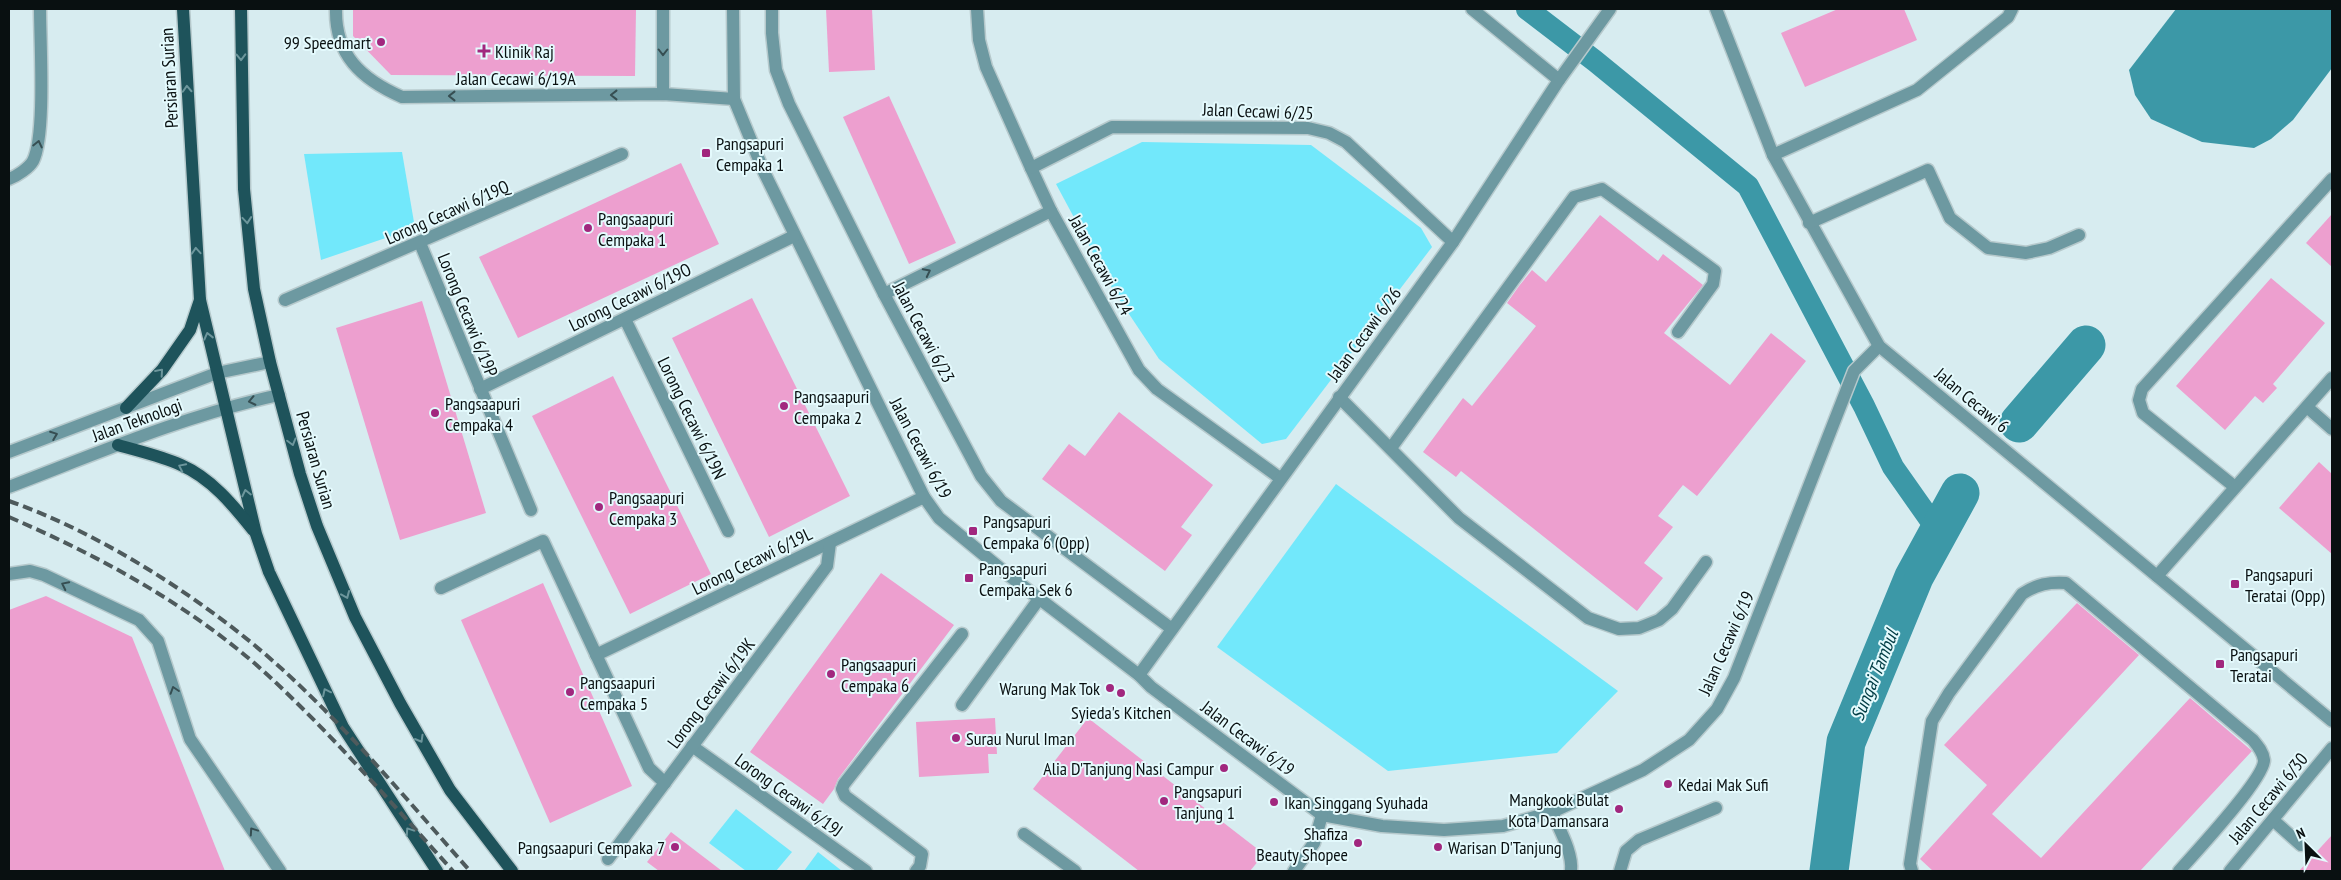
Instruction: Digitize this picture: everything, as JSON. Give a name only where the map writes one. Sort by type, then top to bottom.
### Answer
[{"type":"main road","name":"Persiaran Surian","points":[[183,9],[200,300],[256,534],[269,572],[343,727],[437,871]]},
{"type":"main road","name":"Persiaran Surian","points":[[241,9],[244,189],[254,289],[270,362],[317,526],[355,616],[400,704],[450,790],[512,871]]},
{"type":"main road","points":[[126,408],[162,370],[190,330],[200,300]]},
{"type":"main road","points":[[118,445],[182,465],[207,481],[230,502],[256,534]]},
{"type":"street","points":[[9,179],[15,177],[32,163],[40,142],[40,9]]},
{"type":"street","name":"Jalan Cecawi 6/19A","points":[[336,9],[336,28],[343,47],[357,69],[378,86],[402,97],[663,94],[734,99]]},
{"type":"street","points":[[663,9],[663,94]]},
{"type":"street","name":"Jalan Cecawi 6/19","points":[[733,9],[734,99],[764,172],[794,236],[924,497],[939,518],[1152,687],[1322,816],[1382,826],[1444,830],[1503,826],[1552,812],[1643,770],[1689,740],[1717,709],[1734,678],[1854,371],[1879,346]]},
{"type":"street","name":"Jalan Cecawi 6/23","points":[[772,9],[772,33],[776,70],[789,104],[884,294],[980,476],[1001,501],[1172,629]]},
{"type":"street","name":"Jalan Cecawi 6/24","points":[[977,9],[979,40],[986,67],[1031,168],[1051,210],[1139,370],[1157,389],[1280,478]]},
{"type":"street","points":[[1472,9],[1559,80]]},
{"type":"street","name":"Jalan Cecawi 6/26","points":[[1139,675],[1215,572],[1280,478],[1453,242],[1559,80],[1610,9]]},
{"type":"street","name":"Jalan Cecawi 6","points":[[1716,9],[1772,154],[1879,346],[2332,721]]},
{"type":"street","points":[[1772,154],[1917,90],[2008,17],[2012,9]]},
{"type":"street","name":"Jalan Cecawi 6/25","points":[[1031,168],[1112,127],[1308,128],[1329,133],[1346,142],[1453,242]]},
{"type":"street","name":"Lorong Cecawi 6/19Q","points":[[285,300],[622,154]]},
{"type":"street","points":[[1809,223],[1928,170],[1950,218],[1988,248],[2026,253],[2049,248],[2078,235]]},
{"type":"street","points":[[2235,487],[2143,412],[2139,400],[2142,389],[2332,179]]},
{"type":"street","points":[[1391,448],[1574,197],[1602,190],[1715,271],[1713,284],[1678,332]]},
{"type":"street","points":[[884,294],[1051,210]]},
{"type":"street","name":"Lorong Cecawi 6/19O","points":[[480,389],[794,236]]},
{"type":"street","name":"Lorong Cecawi 6/19P","points":[[420,243],[531,510]]},
{"type":"street","name":"Lorong Cecawi 6/19N","points":[[624,319],[728,531]]},
{"type":"street","name":"Jalan Teknologi","points":[[9,452],[217,373],[270,362]]},
{"type":"street","points":[[2157,576],[2332,378]]},
{"type":"street","name":"Jalan Teknologi","points":[[9,487],[118,445],[225,407],[279,395]]},
{"type":"street","points":[[1339,397],[1459,518],[1588,618],[1620,630],[1639,628],[1659,620],[1672,609],[1706,562]]},
{"type":"street","points":[[2306,407],[2332,429]]},
{"type":"street","name":"Lorong Cecawi 6/19L","points":[[596,655],[924,497]]},
{"type":"street","points":[[440,588],[542,541],[649,768],[665,783]]},
{"type":"street","name":"Lorong Cecawi 6/19K","points":[[608,859],[827,566],[830,543]]},
{"type":"street","points":[[9,574],[30,570],[139,620],[158,641],[190,739],[280,871]]},
{"type":"street","points":[[1912,871],[1910,864],[1932,721],[1949,693],[2022,594],[2034,586],[2048,582],[2066,582],[2074,588],[2253,740],[2261,750],[2264,761],[2256,780],[2179,871]]},
{"type":"street","points":[[962,705],[1039,599]]},
{"type":"street","points":[[916,871],[920,866],[922,854],[845,796],[842,789],[962,634]]},
{"type":"street","name":"Lorong Cecawi 6/19J","points":[[692,746],[866,871]]},
{"type":"street","name":"Jalan Cecawi 6/30","points":[[2230,871],[2332,748]]},
{"type":"street","points":[[1620,871],[1626,851],[1638,840],[1716,808]]},
{"type":"street","points":[[1552,812],[1565,842],[1572,865],[1571,871]]},
{"type":"street","points":[[1294,871],[1314,843],[1322,816]]},
{"type":"street","points":[[2273,820],[2301,845]]},
{"type":"street","points":[[1024,834],[1075,871]]},
{"type":"shaded area","points":[[2176,9],[2332,9],[2332,68],[2293,120],[2271,139],[2254,148],[2202,142],[2151,119],[2135,95],[2129,70]]},
{"type":"shaded area","points":[[1142,142],[1311,145],[1421,228],[1432,247],[1286,439],[1262,444],[1159,359],[1113,290],[1056,184]]},
{"type":"shaded area","points":[[402,152],[415,228],[321,260],[304,154]]},
{"type":"shaded area","points":[[1336,484],[1618,691],[1557,753],[1388,771],[1217,647]]},
{"type":"shaded area","points":[[736,809],[792,852],[776,871],[746,871],[709,843]]},
{"type":"shaded area","points":[[818,852],[842,871],[804,871]]},
{"type":"building","points":[[353,9],[636,9],[635,76],[391,75],[353,36]]},
{"type":"building","points":[[826,9],[872,9],[875,70],[829,72]]},
{"type":"building","points":[[1838,9],[1904,9],[1917,40],[1805,87],[1781,33]]},
{"type":"building","points":[[889,96],[956,243],[909,264],[843,117]]},
{"type":"building","points":[[681,163],[719,244],[518,338],[479,257]]},
{"type":"building","points":[[2332,214],[2332,267],[2306,243]]},
{"type":"building","points":[[1600,215],[1658,261],[1663,254],[1703,285],[1664,333],[1730,385],[1771,333],[1806,361],[1697,496],[1683,485],[1658,516],[1673,527],[1644,563],[1663,578],[1637,611],[1461,471],[1456,477],[1423,452],[1463,398],[1472,406],[1536,326],[1507,303],[1519,286],[1532,270],[1546,282]]},
{"type":"building","points":[[2271,278],[2325,323],[2273,384],[2277,388],[2263,403],[2255,396],[2225,430],[2176,386]]},
{"type":"building","points":[[752,298],[850,496],[769,537],[672,338]]},
{"type":"building","points":[[422,301],[486,513],[400,540],[336,328]]},
{"type":"building","points":[[613,376],[711,574],[630,614],[532,416]]},
{"type":"building","points":[[1119,412],[1213,485],[1181,527],[1192,535],[1165,571],[1042,479],[1069,444],[1085,456]]},
{"type":"building","points":[[2319,462],[2332,474],[2332,554],[2279,508]]},
{"type":"building","points":[[881,573],[954,625],[838,779],[834,789],[823,804],[750,752]]},
{"type":"building","points":[[543,583],[632,786],[550,823],[461,620]]},
{"type":"building","points":[[46,596],[132,637],[225,871],[9,871],[9,610]]},
{"type":"building","points":[[2077,603],[2139,655],[1992,814],[2041,858],[2190,698],[2252,751],[2140,871],[1933,871],[1920,859],[1987,785],[1944,745]]},
{"type":"building","name":"Surau Nurul Iman","points":[[995,718],[997,754],[988,754],[989,773],[919,777],[916,722]]},
{"type":"building","points":[[1088,718],[1264,854],[1250,871],[1139,871],[1033,789]]},
{"type":"building","name":"Pangsaapuri Cempaka 7","points":[[671,832],[722,871],[659,871],[647,862]]},
{"type":"building","points":[[2332,835],[2332,871],[2299,871]]},
{"type":"waterway","points":[[1527,9],[1595,61],[1748,186],[1864,406],[1893,467],[1938,531]]},
{"type":"waterway","name":"Sungai Tambul","points":[[2019,423],[2086,345]]},
{"type":"waterway","name":"Sungai Tambul","points":[[1829,871],[1846,742],[1914,577],[1960,493]]},
{"type":"railway","points":[[9,501],[81,532],[153,572],[188,595],[253,644],[307,693],[379,767],[470,871]]},
{"type":"railway","points":[[9,517],[113,567],[180,608],[243,654],[272,679],[319,725],[453,871]]},
{"type":"place","name":"99 Speedmart","points":[[381,42]]},
{"type":"place","name":"Klinik Raj","points":[[484,51]]},
{"type":"place","name":"Pangsapuri Cempaka 1","points":[[706,153]]},
{"type":"place","name":"Pangsaapuri Cempaka 1","points":[[588,228]]},
{"type":"place","name":"Pangsaapuri Cempaka 2","points":[[784,406]]},
{"type":"place","name":"Pangsaapuri Cempaka 4","points":[[435,413]]},
{"type":"place","name":"Pangsaapuri Cempaka 3","points":[[599,507]]},
{"type":"place","name":"Pangsapuri Cempaka 6 (Opp)","points":[[973,531]]},
{"type":"place","name":"Pangsapuri Cempaka Sek 6","points":[[969,578]]},
{"type":"place","name":"Pangsapuri Teratai (Opp)","points":[[2235,584]]},
{"type":"place","name":"Pangsapuri Teratai","points":[[2220,664]]},
{"type":"place","name":"Pangsaapuri Cempaka 6","points":[[831,674]]},
{"type":"place","name":"Warung Mak Tok","points":[[1110,688]]},
{"type":"place","name":"Pangsaapuri Cempaka 5","points":[[570,692]]},
{"type":"place","name":"Syieda's Kitchen","points":[[1121,693]]},
{"type":"place","name":"Surau Nurul Iman","points":[[956,738]]},
{"type":"place","name":"Alia D'Tanjung Nasi Campur","points":[[1224,768]]},
{"type":"place","name":"Kedai Mak Sufi","points":[[1668,784]]},
{"type":"place","name":"Pangsapuri Tanjung 1","points":[[1164,801]]},
{"type":"place","name":"Ikan Singgang Syuhada","points":[[1274,802]]},
{"type":"place","name":"Mangkook Bulat Kota Damansara","points":[[1619,809]]},
{"type":"place","name":"Shafiza Beauty Shopee","points":[[1358,843]]},
{"type":"place","name":"Pangsaapuri Cempaka 7","points":[[675,847]]},
{"type":"place","name":"Warisan D'Tanjung","points":[[1438,847]]}]
